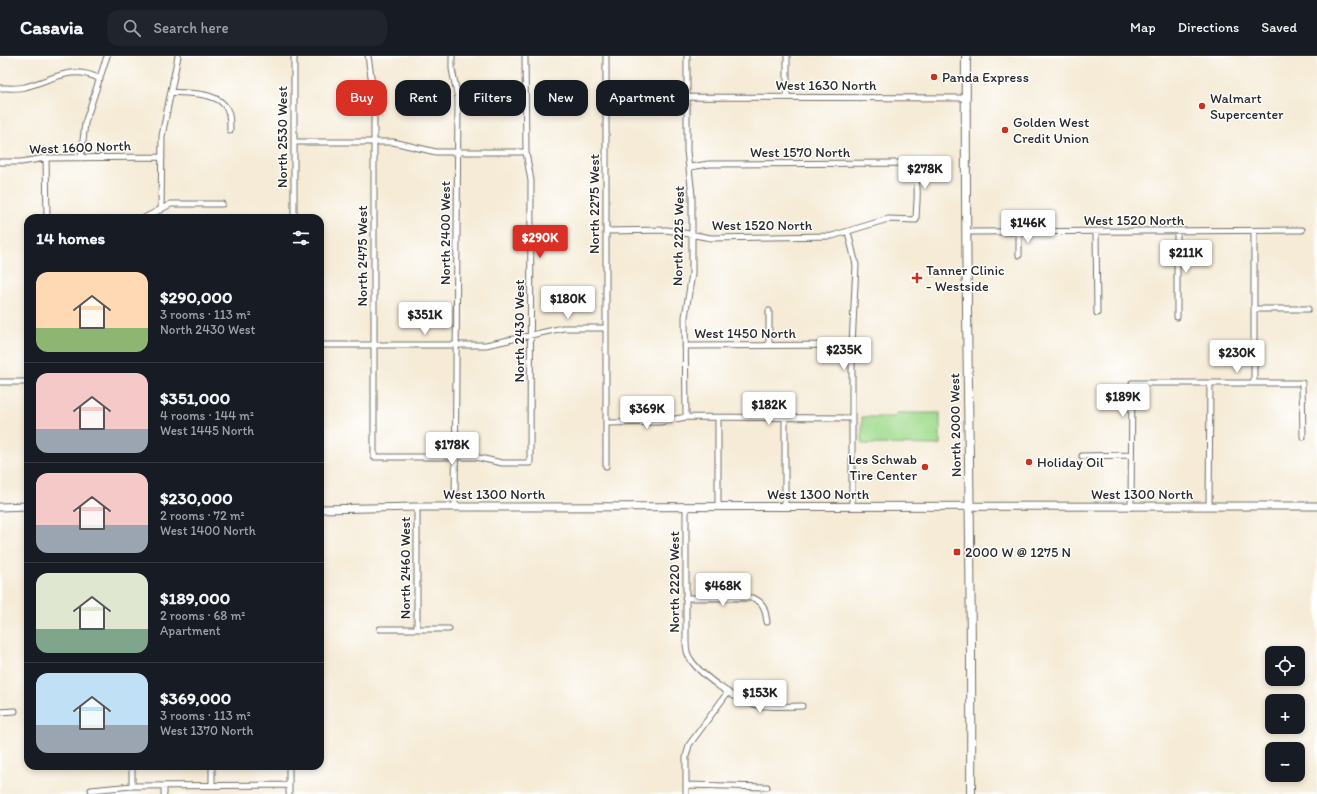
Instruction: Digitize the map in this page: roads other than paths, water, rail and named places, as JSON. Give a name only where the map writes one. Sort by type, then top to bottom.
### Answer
[{"type":"main road","name":"North 2000 West","points":[[966,56],[966,315],[971,794]]},
{"type":"street","points":[[80,158],[86,123],[107,56]]},
{"type":"street","points":[[161,210],[162,136],[178,56]]},
{"type":"street","name":"North 2530 West","points":[[294,56],[294,214]]},
{"type":"street","name":"North 2475 West","points":[[368,56],[374,97],[374,457],[456,458]]},
{"type":"street","name":"North 2400 West","points":[[452,56],[452,69],[458,99],[455,507]]},
{"type":"street","name":"North 2430 West","points":[[456,458],[474,458],[502,462],[530,463],[531,181],[526,152],[525,56]]},
{"type":"street","name":"North 2275 West","points":[[606,56],[606,466]]},
{"type":"street","name":"North 2225 West","points":[[687,56],[687,80]]},
{"type":"street","points":[[787,56],[787,97]]},
{"type":"street","points":[[0,88],[24,88],[74,72],[88,72],[100,78]]},
{"type":"street","points":[[171,92],[208,96],[220,100],[228,111],[230,130]]},
{"type":"street","name":"West 1630 North","points":[[689,96],[966,98]]},
{"type":"street","name":"North 2225 West","points":[[686,417],[685,317],[692,274],[690,167],[687,151],[687,116]]},
{"type":"street","points":[[294,142],[374,142],[408,144],[436,152],[526,152]]},
{"type":"street","name":"West 1600 North","points":[[0,162],[21,162],[46,158],[162,157]]},
{"type":"street","points":[[46,158],[47,214]]},
{"type":"street","name":"West 1570 North","points":[[690,167],[709,164],[901,163],[909,167],[915,174],[917,184],[916,220]]},
{"type":"street","points":[[152,214],[171,204],[222,204]]},
{"type":"street","name":"West 1520 North","points":[[606,231],[667,230],[711,238],[832,236],[888,219],[916,220]]},
{"type":"street","name":"West 1520 North","points":[[966,232],[1254,232],[1302,230]]},
{"type":"street","points":[[848,232],[856,265],[852,345],[852,507]]},
{"type":"street","points":[[1019,232],[1019,255]]},
{"type":"street","points":[[1096,232],[1097,313]]},
{"type":"street","points":[[1177,232],[1177,317]]},
{"type":"street","points":[[1254,232],[1254,383]]},
{"type":"street","points":[[1254,309],[1308,309]]},
{"type":"street","points":[[769,311],[769,345]]},
{"type":"street","points":[[324,345],[456,345],[499,343],[531,334],[563,328],[606,328]]},
{"type":"street","name":"West 1450 North","points":[[685,346],[852,345]]},
{"type":"street","points":[[0,382],[24,382]]},
{"type":"street","points":[[1132,507],[1132,383],[1302,383],[1303,437]]},
{"type":"street","points":[[1209,506],[1210,383]]},
{"type":"street","points":[[607,423],[660,422],[686,417],[852,418]]},
{"type":"street","points":[[785,417],[785,507]]},
{"type":"street","points":[[718,418],[718,507]]},
{"type":"street","points":[[1082,456],[1131,455]]},
{"type":"street","points":[[0,507],[24,506]]},
{"type":"street","name":"West 1300 North","points":[[324,509],[417,507],[1317,506]]},
{"type":"street","name":"North 2460 West","points":[[417,507],[417,629]]},
{"type":"street","name":"North 2220 West","points":[[686,507],[685,598],[686,642],[688,656],[698,668],[734,697],[754,705],[802,706]]},
{"type":"street","points":[[685,598],[753,598],[761,602],[765,608],[767,622]]},
{"type":"street","points":[[380,629],[449,629]]},
{"type":"street","points":[[686,794],[686,757],[689,746],[728,692]]},
{"type":"street","points":[[0,712],[15,711]]},
{"type":"street","points":[[132,770],[132,786]]},
{"type":"street","points":[[212,770],[212,785]]},
{"type":"street","points":[[289,794],[290,770]]},
{"type":"street","points":[[91,790],[132,786],[289,785]]},
{"type":"street","points":[[686,785],[767,787]]},
{"type":"street","points":[[164,786],[164,794]]},
{"type":"place","name":"Panda Express","points":[[934,77]]},
{"type":"place","name":"Walmart Supercenter","points":[[1202,106]]},
{"type":"place","name":"Golden West Credit Union","points":[[1005,130]]},
{"type":"place","name":"Tanner Clinic - Westside","points":[[917,278]]},
{"type":"place","name":"Holiday Oil","points":[[1029,462]]},
{"type":"place","name":"Les Schwab Tire Center","points":[[925,467]]},
{"type":"place","name":"2000 W @ 1275 N","points":[[957,552]]}]
